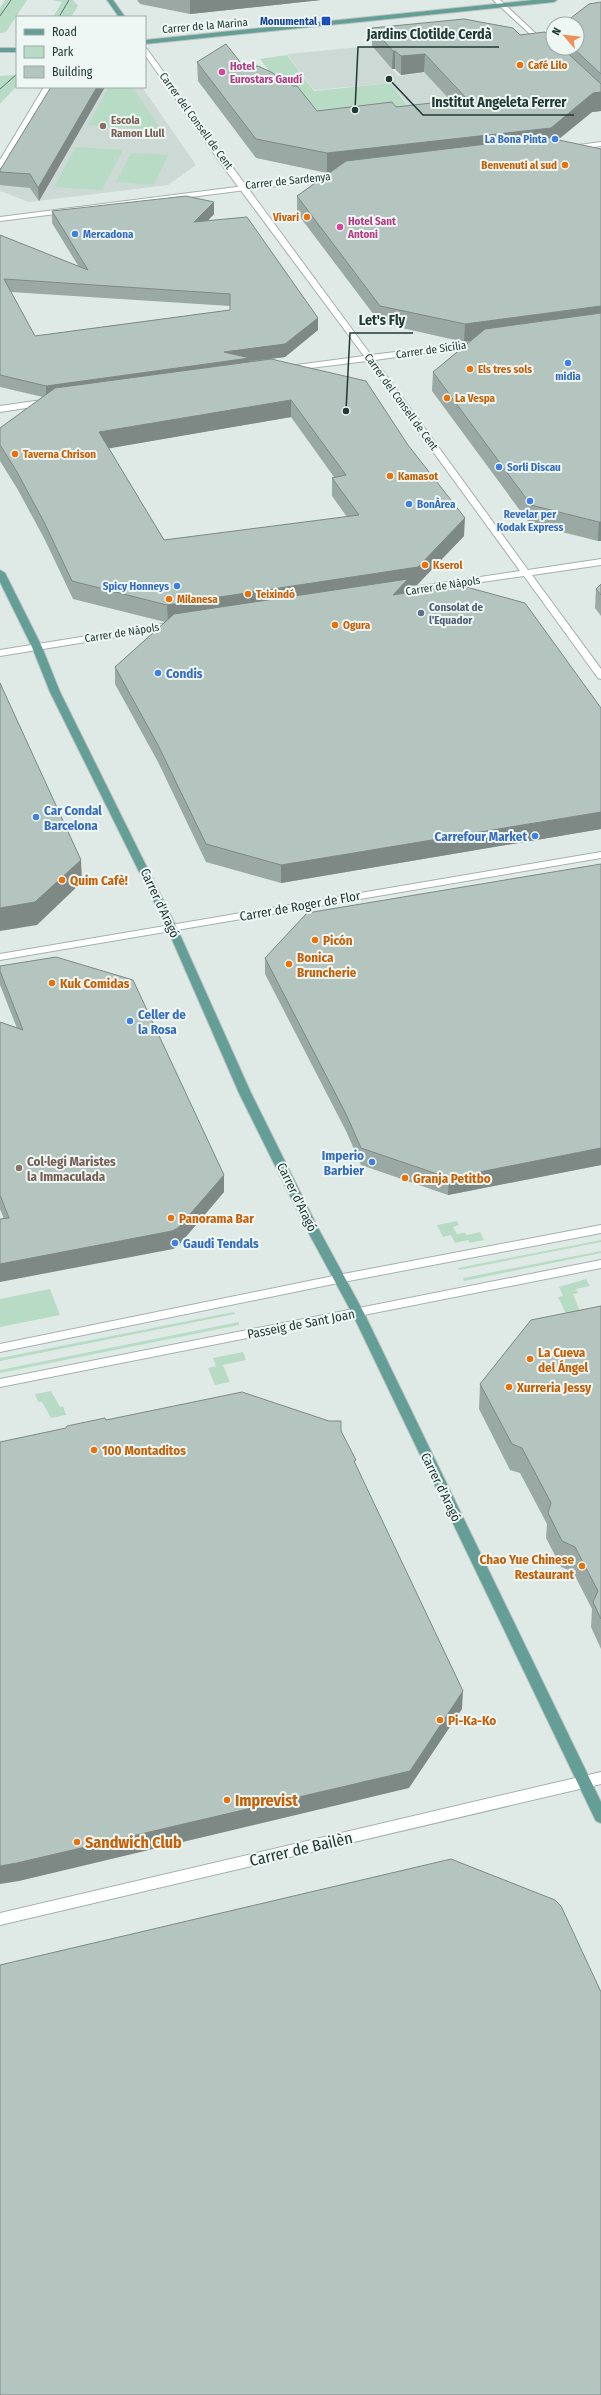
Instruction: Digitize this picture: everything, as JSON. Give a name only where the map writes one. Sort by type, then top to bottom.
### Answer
[{"type":"main road","points":[[110,0],[121,16]]},
{"type":"main road","name":"Carrer de la Marina","points":[[146,42],[499,3],[554,0]]},
{"type":"main road","points":[[0,50],[16,50]]},
{"type":"main road","name":"Carrer d'Aragó","points":[[0,574],[36,647],[55,692],[172,928],[245,1093],[338,1278],[358,1313],[601,1817]]},
{"type":"street","points":[[499,3],[545,45]]},
{"type":"street","name":"Carrer del Consell de Cent","points":[[146,51],[222,159],[240,181],[242,186],[601,676]]},
{"type":"street","points":[[0,166],[47,88]]},
{"type":"street","points":[[561,150],[601,144]]},
{"type":"street","name":"Carrer de Sardenya","points":[[0,219],[242,186],[350,174]]},
{"type":"street","name":"Carrer de Sicília","points":[[278,370],[492,342]]},
{"type":"street","points":[[0,409],[62,401]]},
{"type":"street","name":"Carrer de Nàpols","points":[[382,595],[601,562]]},
{"type":"street","name":"Carrer de Nàpols","points":[[0,652],[188,623]]},
{"type":"street","name":"Carrer de Roger de Flor","points":[[0,957],[601,855]]},
{"type":"street","points":[[0,1348],[338,1278],[601,1229]]},
{"type":"street","name":"Passeig de Sant Joan","points":[[0,1383],[601,1264]]},
{"type":"street","name":"Carrer de Bailèn","points":[[0,1919],[601,1778]]},
{"type":"shaded area","points":[[372,46],[398,76],[463,68],[498,108],[418,118],[391,83],[314,90],[287,54]]},
{"type":"shaded area","name":"Escola Ramon Llull","points":[[59,88],[143,88],[196,165],[168,185],[29,202],[0,191],[0,185]]},
{"type":"green space","points":[[5,0],[27,0],[6,32],[0,33],[0,8]]},
{"type":"green space","points":[[52,0],[73,0],[78,6],[72,16],[54,16],[62,2]]},
{"type":"green space","points":[[287,55],[314,91],[391,83],[416,118],[340,126],[284,91],[260,59]]},
{"type":"green space","points":[[16,75],[16,87],[0,104],[0,76]]},
{"type":"green space","points":[[108,88],[122,88],[134,89],[159,127],[157,130],[88,125]]},
{"type":"green space","points":[[76,147],[123,150],[102,190],[54,187]]},
{"type":"green space","points":[[131,153],[168,155],[154,185],[116,182]]},
{"type":"green space","points":[[457,1221],[459,1225],[453,1227],[457,1234],[465,1233],[467,1235],[480,1232],[484,1240],[470,1243],[468,1240],[455,1243],[451,1235],[443,1237],[437,1225]]},
{"type":"green space","points":[[601,1240],[601,1242],[459,1270],[458,1268]]},
{"type":"green space","points":[[601,1251],[601,1253],[464,1281],[463,1278]]},
{"type":"green space","points":[[586,1279],[590,1286],[576,1289],[578,1293],[573,1294],[580,1311],[566,1314],[558,1297],[563,1296],[559,1287]]},
{"type":"green space","points":[[50,1289],[60,1315],[0,1327],[0,1299]]},
{"type":"green space","points":[[234,1312],[235,1314],[0,1361],[0,1358]]},
{"type":"green space","points":[[239,1322],[239,1325],[0,1373],[0,1370]]},
{"type":"green space","points":[[243,1352],[246,1360],[223,1365],[230,1382],[215,1385],[208,1368],[216,1366],[213,1358]]},
{"type":"green space","points":[[51,1391],[60,1407],[63,1406],[66,1415],[51,1418],[42,1402],[38,1402],[35,1394]]},
{"type":"building","points":[[601,2],[601,74],[582,56],[585,56],[585,16],[573,16],[589,4]]},
{"type":"building","points":[[464,19],[513,28],[520,35],[545,32],[545,56],[571,56],[601,84],[601,92],[593,93],[551,128],[327,153],[256,139],[197,62],[226,44],[244,67],[258,66],[273,73],[279,80],[289,81],[293,86],[297,86],[317,111],[392,102],[396,107],[467,99],[425,54],[401,56],[393,51],[372,28]]},
{"type":"building","points":[[50,88],[96,88],[38,188],[30,174],[0,172]]},
{"type":"building","points":[[545,137],[601,149],[601,306],[465,324],[380,306],[297,196],[346,161]]},
{"type":"building","points":[[186,196],[214,202],[194,222],[247,217],[318,318],[285,344],[224,352],[250,358],[46,386],[0,375],[0,235],[88,270],[52,211]],"holes":[[[4,279],[230,294],[230,310],[35,336]]]},
{"type":"building","points":[[601,313],[601,522],[599,522],[531,505],[433,372],[485,329]]},
{"type":"building","points":[[271,359],[366,381],[408,445],[465,518],[418,567],[167,605],[72,581],[44,522],[17,472],[0,445],[0,428],[55,388]],"holes":[[[291,400],[346,475],[332,478],[359,515],[164,540],[99,432]]]},
{"type":"building","points":[[408,579],[393,595],[459,585],[525,603],[601,708],[601,812],[281,865],[206,844],[158,745],[115,667],[174,614]]},
{"type":"building","points":[[601,584],[601,595],[596,589]]},
{"type":"building","points":[[0,683],[81,860],[35,902],[0,908]]},
{"type":"building","points":[[601,864],[601,1148],[449,1178],[361,1148],[346,1114],[265,958],[307,913]]},
{"type":"building","points":[[56,957],[133,980],[224,1175],[178,1228],[172,1231],[0,1264],[0,1219],[9,1218],[0,1195],[0,1022],[23,1030],[0,971],[0,966]]},
{"type":"building","points":[[601,1306],[601,1619],[593,1602],[598,1591],[575,1547],[562,1541],[548,1513],[551,1503],[522,1448],[512,1444],[480,1384],[531,1320]]},
{"type":"building","points":[[242,1392],[329,1421],[341,1421],[341,1431],[356,1460],[354,1461],[463,1691],[410,1771],[0,1866],[0,1442],[105,1418],[106,1420]]},
{"type":"building","points":[[451,1859],[555,1900],[561,1906],[601,1992],[601,2395],[0,2395],[0,1965]]},
{"type":"tram line","points":[[0,16],[11,0]]},
{"type":"tram line","points":[[60,16],[69,0]]},
{"type":"tram line","points":[[0,89],[16,75]]},
{"type":"place","name":"Monumental","points":[[326,21]]},
{"type":"place","name":"Café Lilo","points":[[520,65]]},
{"type":"place","name":"Hotel Eurostars Gaudí","points":[[222,72]]},
{"type":"place","name":"Institut Angeleta Ferrer","points":[[389,79]]},
{"type":"place","name":"Jardins Clotilde Cerdà","points":[[355,110]]},
{"type":"place","name":"Escola Ramon Llull","points":[[103,126]]},
{"type":"place","name":"La Bona Pinta","points":[[555,139]]},
{"type":"place","name":"Benvenuti al sud","points":[[565,165]]},
{"type":"place","name":"Vivari","points":[[307,217]]},
{"type":"place","name":"Hotel Sant Antoni","points":[[340,227]]},
{"type":"place","name":"Mercadona","points":[[75,234]]},
{"type":"place","name":"midia","points":[[568,363]]},
{"type":"place","name":"Els tres sols","points":[[470,369]]},
{"type":"place","name":"La Vespa","points":[[447,398]]},
{"type":"place","name":"Let's Fly","points":[[346,411]]},
{"type":"place","name":"Taverna Chrison","points":[[15,454]]},
{"type":"place","name":"Sorli Discau","points":[[499,467]]},
{"type":"place","name":"Kamasot","points":[[390,476]]},
{"type":"place","name":"Revelar per Kodak Express","points":[[530,501]]},
{"type":"place","name":"BonÀrea","points":[[409,504]]},
{"type":"place","name":"Kserol","points":[[425,565]]},
{"type":"place","name":"Spicy Honneys","points":[[177,586]]},
{"type":"place","name":"Teixindó","points":[[248,594]]},
{"type":"place","name":"Milanesa","points":[[169,599]]},
{"type":"place","name":"Consolat de l'Equador","points":[[421,613]]},
{"type":"place","name":"Ogura","points":[[335,625]]},
{"type":"place","name":"Condis","points":[[158,673]]},
{"type":"place","name":"Car Condal Barcelona","points":[[36,817]]},
{"type":"place","name":"Carrefour Market","points":[[535,836]]},
{"type":"place","name":"Quim Cafè!","points":[[62,880]]},
{"type":"place","name":"Picón","points":[[315,940]]},
{"type":"place","name":"Bonica Bruncherie","points":[[289,964]]},
{"type":"place","name":"Kuk Comidas","points":[[52,983]]},
{"type":"place","name":"Celler de la Rosa","points":[[130,1021]]},
{"type":"place","name":"Imperio Barbier","points":[[372,1162]]},
{"type":"place","name":"Col·legi Maristes la Immaculada","points":[[19,1168]]},
{"type":"place","name":"Granja Petitbo","points":[[405,1178]]},
{"type":"place","name":"Panorama Bar","points":[[171,1218]]},
{"type":"place","name":"Gaudi Tendals","points":[[175,1243]]},
{"type":"place","name":"La Cueva del Ángel","points":[[530,1359]]},
{"type":"place","name":"Xurreria Jessy","points":[[509,1387]]},
{"type":"place","name":"100 Montaditos","points":[[94,1450]]},
{"type":"place","name":"Chao Yue Chinese Restaurant","points":[[582,1566]]},
{"type":"place","name":"Pi-Ka-Ko","points":[[440,1720]]},
{"type":"place","name":"Imprevist","points":[[227,1800]]},
{"type":"place","name":"Sandwich Club","points":[[77,1842]]}]
